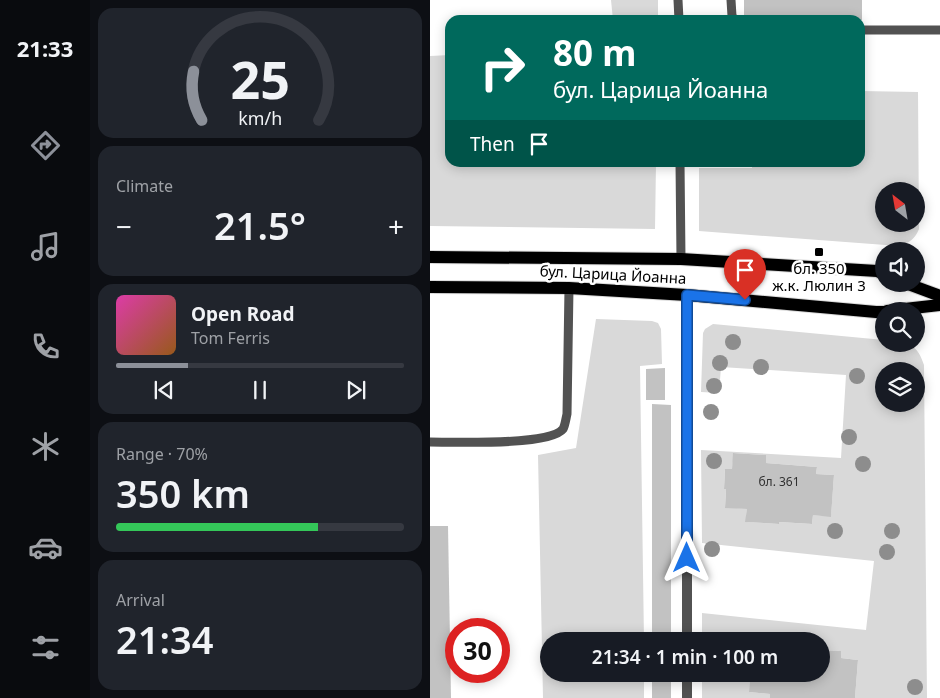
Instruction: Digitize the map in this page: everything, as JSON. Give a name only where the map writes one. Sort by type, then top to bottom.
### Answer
[{"type":"main road","name":"бул. Царица Йоанна","points":[[430,257],[681,259],[875,271]]},
{"type":"main road","name":"бул. Царица Йоанна","points":[[430,287],[569,288],[687,295],[875,312]]},
{"type":"main road","points":[[925,290],[940,296]]},
{"type":"main road","name":"бул. Царица Йоанна","points":[[925,307],[940,305]]},
{"type":"street","points":[[687,295],[687,632]]},
{"type":"street","points":[[688,682],[688,698]]},
{"type":"lane","points":[[678,0],[678,15]]},
{"type":"lane","points":[[732,0],[732,15]]},
{"type":"lane","points":[[865,30],[940,30]]},
{"type":"lane","points":[[680,167],[681,259]]},
{"type":"lane","points":[[430,442],[494,442],[540,438],[555,434],[563,428],[567,414],[569,288]]},
{"type":"shaded area","points":[[611,0],[658,0],[658,15],[612,15]]},
{"type":"shaded area","points":[[445,55],[445,167],[656,167],[655,229],[430,226],[430,56]]},
{"type":"shaded area","points":[[865,91],[918,92],[919,182],[875,182],[875,232],[918,232],[909,242],[875,242],[875,244],[699,231],[699,168],[865,167]]},
{"type":"shaded area","points":[[596,319],[652,321],[658,323],[661,329],[662,364],[640,366],[644,632],[542,632],[538,455],[576,448]]},
{"type":"shaded area","points":[[713,324],[875,339],[875,352],[918,352],[921,357],[923,362],[875,362],[875,412],[924,412],[927,698],[855,698],[858,660],[841,658],[841,651],[830,650],[830,632],[702,632],[702,613],[866,630],[874,561],[702,543],[701,450],[841,458],[846,375],[721,367],[719,393],[701,392],[703,333],[705,329]],"holes":[[[734,453],[766,455],[766,463],[817,467],[816,474],[834,475],[831,516],[813,515],[812,524],[746,522],[747,509],[725,507],[725,469],[732,469]]]},
{"type":"shaded area","points":[[543,682],[644,682],[644,698],[543,698]]},
{"type":"shaded area","points":[[702,682],[750,682],[749,692],[770,694],[770,698],[702,698]]},
{"type":"building","points":[[744,0],[862,0],[862,15],[744,15]]},
{"type":"building","points":[[665,368],[665,400],[646,400],[646,369]]},
{"type":"building","points":[[652,404],[671,405],[671,632],[652,632]]},
{"type":"building","points":[[733,453],[766,455],[766,463],[817,467],[816,474],[834,475],[831,517],[813,515],[812,524],[745,522],[747,509],[725,508],[725,469],[732,469]]},
{"type":"building","points":[[430,526],[448,526],[450,618],[445,618],[445,683],[451,683],[451,698],[430,698]]},
{"type":"building","points":[[830,650],[841,651],[841,658],[858,660],[855,698],[770,698],[770,694],[749,692],[750,682],[830,682]]},
{"type":"building","points":[[652,682],[671,682],[671,698],[652,698]]},
{"type":"place","name":"бл. 350 ж.к. Люлин 3","points":[[819,252]]},
{"type":"route","points":[[687,558],[687,295],[745,300]]}]
